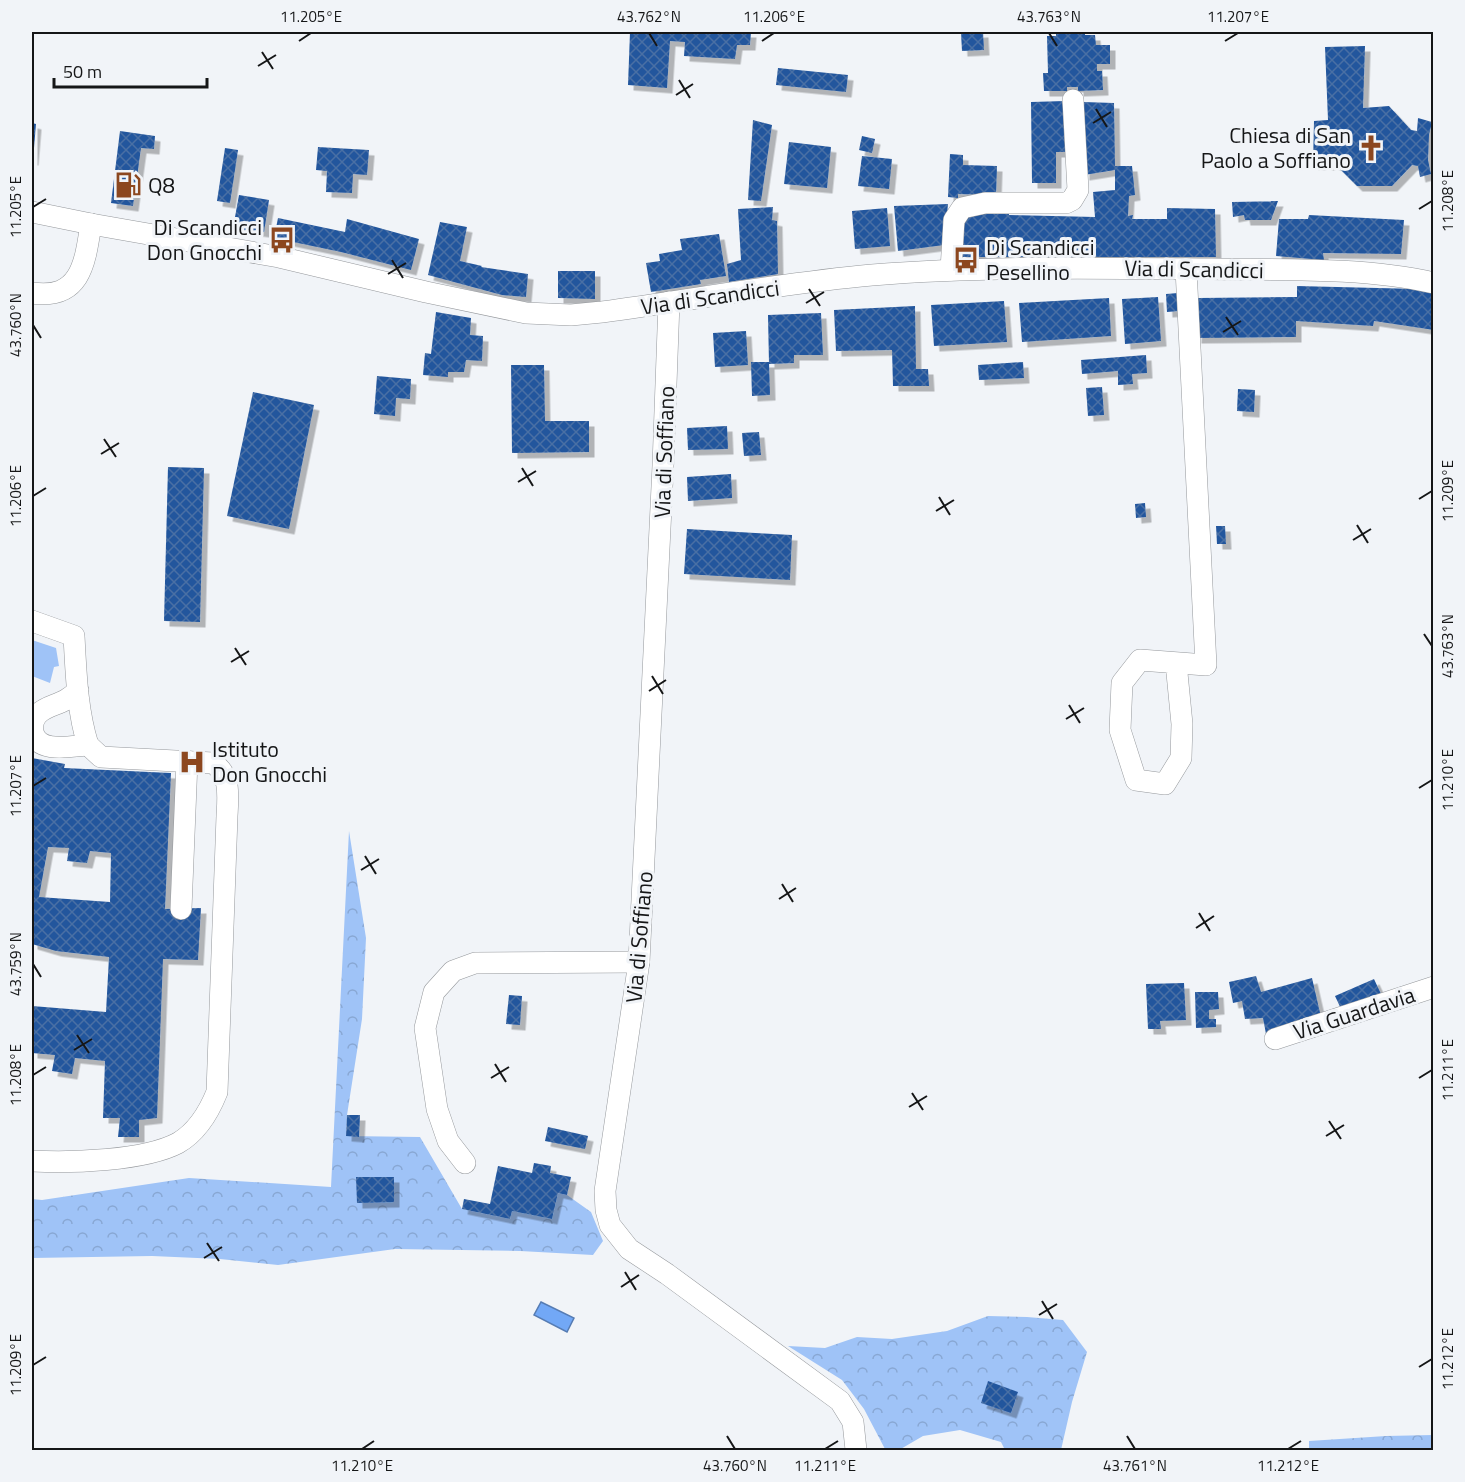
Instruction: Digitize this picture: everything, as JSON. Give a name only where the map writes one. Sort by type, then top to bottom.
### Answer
[{"type":"street","points":[[951,270],[954,219],[962,208],[985,203],[1066,203],[1072,200],[1078,190],[1073,100]]},
{"type":"street","name":"Via di Scandicci","points":[[32,212],[279,257],[526,313],[571,315],[870,275],[951,270],[1311,271],[1377,275],[1434,283]]},
{"type":"street","points":[[32,293],[49,296],[72,284],[83,265],[91,224]]},
{"type":"street","points":[[1176,663],[1182,724],[1181,758],[1165,784],[1136,780],[1120,730],[1122,682],[1140,660],[1206,665],[1186,269]]},
{"type":"street","name":"Via di Soffiano","points":[[669,302],[639,962],[605,1191],[606,1210],[609,1225],[629,1249],[667,1274],[840,1401],[853,1422],[856,1450]]},
{"type":"street","points":[[32,621],[74,636],[84,732],[88,745],[101,757],[213,763],[219,767],[228,789],[217,1092],[213,1102],[194,1130],[179,1142],[164,1149],[93,1161],[32,1161]]},
{"type":"street","points":[[78,690],[65,701],[39,706],[33,730],[35,739],[42,745],[57,747],[88,745]]},
{"type":"street","points":[[181,909],[187,761]]},
{"type":"street","points":[[465,1163],[448,1141],[437,1108],[425,1028],[434,992],[453,971],[475,963],[639,962]]},
{"type":"street","name":"Via Guardavia","points":[[1275,1039],[1434,987]]},
{"type":"green space","points":[[32,640],[56,648],[59,666],[54,667],[50,683],[32,676]]},
{"type":"green space","points":[[349,831],[366,938],[362,1019],[347,1115],[346,1136],[420,1137],[462,1209],[510,1219],[512,1211],[552,1219],[558,1193],[567,1195],[591,1212],[603,1241],[593,1255],[395,1249],[278,1265],[220,1259],[152,1256],[32,1258],[32,1199],[42,1200],[189,1178],[331,1187]]},
{"type":"green space","points":[[988,1316],[1063,1320],[1087,1352],[1061,1450],[1005,1450],[1001,1442],[960,1430],[923,1436],[899,1450],[885,1449],[864,1409],[842,1380],[788,1346],[825,1348],[857,1337],[892,1339],[947,1331]]},
{"type":"green space","points":[[1433,1435],[1433,1450],[1309,1450],[1309,1441]]},
{"type":"shaded area","points":[[541,1302],[574,1318],[567,1332],[534,1315]]},
{"type":"building","points":[[630,32],[751,32],[750,45],[737,45],[735,59],[684,56],[685,42],[670,41],[667,88],[628,85]]},
{"type":"building","points":[[983,32],[984,50],[962,51],[961,33]]},
{"type":"building","points":[[1056,32],[1085,32],[1085,35],[1095,35],[1096,45],[1110,45],[1110,64],[1097,64],[1097,71],[1102,71],[1103,90],[1078,91],[1078,87],[1067,87],[1067,91],[1044,91],[1043,73],[1048,73],[1047,36],[1056,36]]},
{"type":"building","name":"Chiesa di San Paolo a Soffiano","points":[[1365,46],[1363,108],[1389,106],[1411,130],[1417,131],[1418,118],[1432,122],[1428,160],[1431,174],[1420,177],[1418,166],[1412,165],[1392,186],[1357,186],[1336,165],[1313,165],[1314,121],[1328,120],[1325,47]]},
{"type":"building","points":[[778,68],[848,75],[846,92],[776,85]]},
{"type":"building","points":[[1065,101],[1066,152],[1056,152],[1056,183],[1032,183],[1031,102]]},
{"type":"building","points":[[1083,102],[1114,103],[1115,166],[1132,166],[1135,195],[1129,196],[1128,216],[1133,215],[1132,219],[1167,219],[1167,208],[1215,209],[1216,257],[960,257],[966,211],[1009,211],[1009,215],[1095,217],[1093,192],[1115,190],[1115,170],[1084,175]]},
{"type":"building","points":[[753,120],[772,125],[761,201],[748,200]]},
{"type":"building","points":[[32,123],[36,124],[33,160],[32,160]]},
{"type":"building","points":[[120,131],[155,136],[154,149],[141,148],[133,206],[111,203]]},
{"type":"building","points":[[862,136],[875,139],[872,153],[859,150]]},
{"type":"building","points":[[789,142],[831,147],[827,188],[784,184]]},
{"type":"building","points":[[318,147],[369,150],[367,175],[353,174],[352,193],[326,192],[327,171],[316,170]]},
{"type":"building","points":[[225,148],[238,150],[230,203],[217,201]]},
{"type":"building","points":[[950,154],[963,155],[963,165],[997,166],[996,195],[958,194],[958,198],[948,197]]},
{"type":"building","points":[[862,156],[892,159],[889,189],[858,186]]},
{"type":"building","points":[[239,195],[269,200],[264,232],[233,228]]},
{"type":"building","points":[[1278,201],[1271,220],[1245,220],[1244,215],[1233,217],[1232,202]]},
{"type":"building","points":[[948,204],[944,245],[898,251],[894,206]]},
{"type":"building","points":[[773,207],[772,220],[777,221],[778,274],[729,282],[727,264],[741,260],[738,209]]},
{"type":"building","points":[[887,208],[890,246],[855,249],[852,211]]},
{"type":"building","points":[[1309,215],[1404,220],[1401,254],[1323,253],[1324,260],[1276,256],[1279,219],[1308,219]]},
{"type":"building","points":[[278,218],[345,232],[347,219],[419,239],[411,270],[274,238]]},
{"type":"building","points":[[440,222],[467,227],[460,261],[481,267],[528,274],[526,297],[502,295],[428,275]]},
{"type":"building","points":[[719,234],[726,276],[700,280],[701,284],[651,292],[646,263],[660,261],[659,254],[682,250],[680,239]]},
{"type":"building","points":[[558,271],[595,271],[595,299],[558,298]]},
{"type":"building","points":[[1297,286],[1418,289],[1434,293],[1434,330],[1374,321],[1373,326],[1296,321],[1296,337],[1196,338],[1198,298],[1297,297]]},
{"type":"building","points":[[1178,293],[1179,311],[1167,312],[1166,294]]},
{"type":"building","points":[[1158,297],[1161,341],[1125,344],[1122,299]]},
{"type":"building","points":[[1109,298],[1111,336],[1022,342],[1019,303]]},
{"type":"building","points":[[1004,301],[1007,342],[934,346],[931,305]]},
{"type":"building","points":[[915,306],[916,369],[928,369],[929,386],[893,386],[892,350],[836,351],[834,310]]},
{"type":"building","points":[[436,312],[471,318],[470,335],[483,336],[482,361],[466,360],[464,372],[448,372],[448,377],[423,375],[425,353],[431,354]]},
{"type":"building","points":[[821,313],[823,355],[794,355],[794,363],[769,364],[768,315]]},
{"type":"building","points":[[746,331],[748,365],[715,367],[713,333]]},
{"type":"building","points":[[1146,355],[1147,373],[1132,374],[1133,384],[1118,385],[1118,371],[1082,374],[1081,360]]},
{"type":"building","points":[[751,362],[769,362],[770,395],[752,396]]},
{"type":"building","points":[[1023,362],[1024,378],[979,380],[978,365]]},
{"type":"building","points":[[511,365],[544,365],[545,421],[589,421],[589,452],[512,453]]},
{"type":"building","points":[[377,376],[411,379],[410,399],[396,398],[395,416],[374,414]]},
{"type":"building","points":[[1102,387],[1104,415],[1088,416],[1086,388]]},
{"type":"building","points":[[1238,389],[1255,390],[1254,412],[1237,411]]},
{"type":"building","points":[[253,392],[314,405],[289,529],[227,516]]},
{"type":"building","points":[[727,426],[728,449],[688,450],[687,428]]},
{"type":"building","points":[[759,432],[761,455],[744,456],[742,433]]},
{"type":"building","points":[[168,467],[204,468],[200,622],[164,621]]},
{"type":"building","points":[[731,474],[732,498],[688,501],[687,477]]},
{"type":"building","points":[[1145,503],[1146,517],[1136,518],[1135,504]]},
{"type":"building","points":[[1216,526],[1225,526],[1226,544],[1217,544]]},
{"type":"building","points":[[687,529],[792,535],[790,580],[684,574]]},
{"type":"building","points":[[32,758],[65,764],[64,768],[171,773],[165,909],[201,908],[198,960],[163,959],[157,1118],[139,1120],[139,1137],[118,1137],[120,1118],[103,1118],[105,1061],[75,1058],[72,1074],[52,1071],[55,1055],[32,1053],[32,1006],[106,1012],[109,957],[56,951],[32,944]],"holes":[[[48,847],[69,848],[67,861],[87,863],[90,851],[111,853],[110,902],[39,897]]]},
{"type":"building","points":[[1256,976],[1261,992],[1312,978],[1321,1017],[1266,1034],[1263,1018],[1245,1019],[1242,1001],[1233,1003],[1229,982]]},
{"type":"building","points":[[1374,979],[1381,994],[1342,1011],[1335,996]]},
{"type":"building","points":[[1184,983],[1186,1020],[1160,1021],[1161,1029],[1148,1029],[1146,984]]},
{"type":"building","points":[[1195,992],[1218,992],[1219,1009],[1209,1010],[1209,1019],[1216,1019],[1216,1027],[1196,1028]]},
{"type":"building","points":[[509,995],[522,996],[520,1025],[506,1024]]},
{"type":"building","points":[[347,1115],[360,1115],[359,1137],[346,1136]]},
{"type":"building","points":[[548,1127],[588,1136],[585,1149],[545,1141]]},
{"type":"building","points":[[534,1163],[551,1166],[550,1173],[571,1177],[567,1195],[558,1193],[552,1219],[512,1211],[510,1219],[462,1209],[464,1199],[490,1204],[498,1166],[532,1173]]},
{"type":"building","points":[[356,1177],[394,1177],[394,1202],[357,1203]]},
{"type":"building","points":[[988,1381],[1018,1392],[1011,1413],[981,1403]]},
{"type":"place","name":"Chiesa di San Paolo a Soffiano","points":[[1371,148]]},
{"type":"place","name":"Q8","points":[[128,185]]},
{"type":"place","name":"Di Scandicci Don Gnocchi","points":[[282,240]]},
{"type":"place","name":"Di Scandicci Pesellino","points":[[966,260]]},
{"type":"place","name":"Istituto Don Gnocchi","points":[[192,762]]}]
